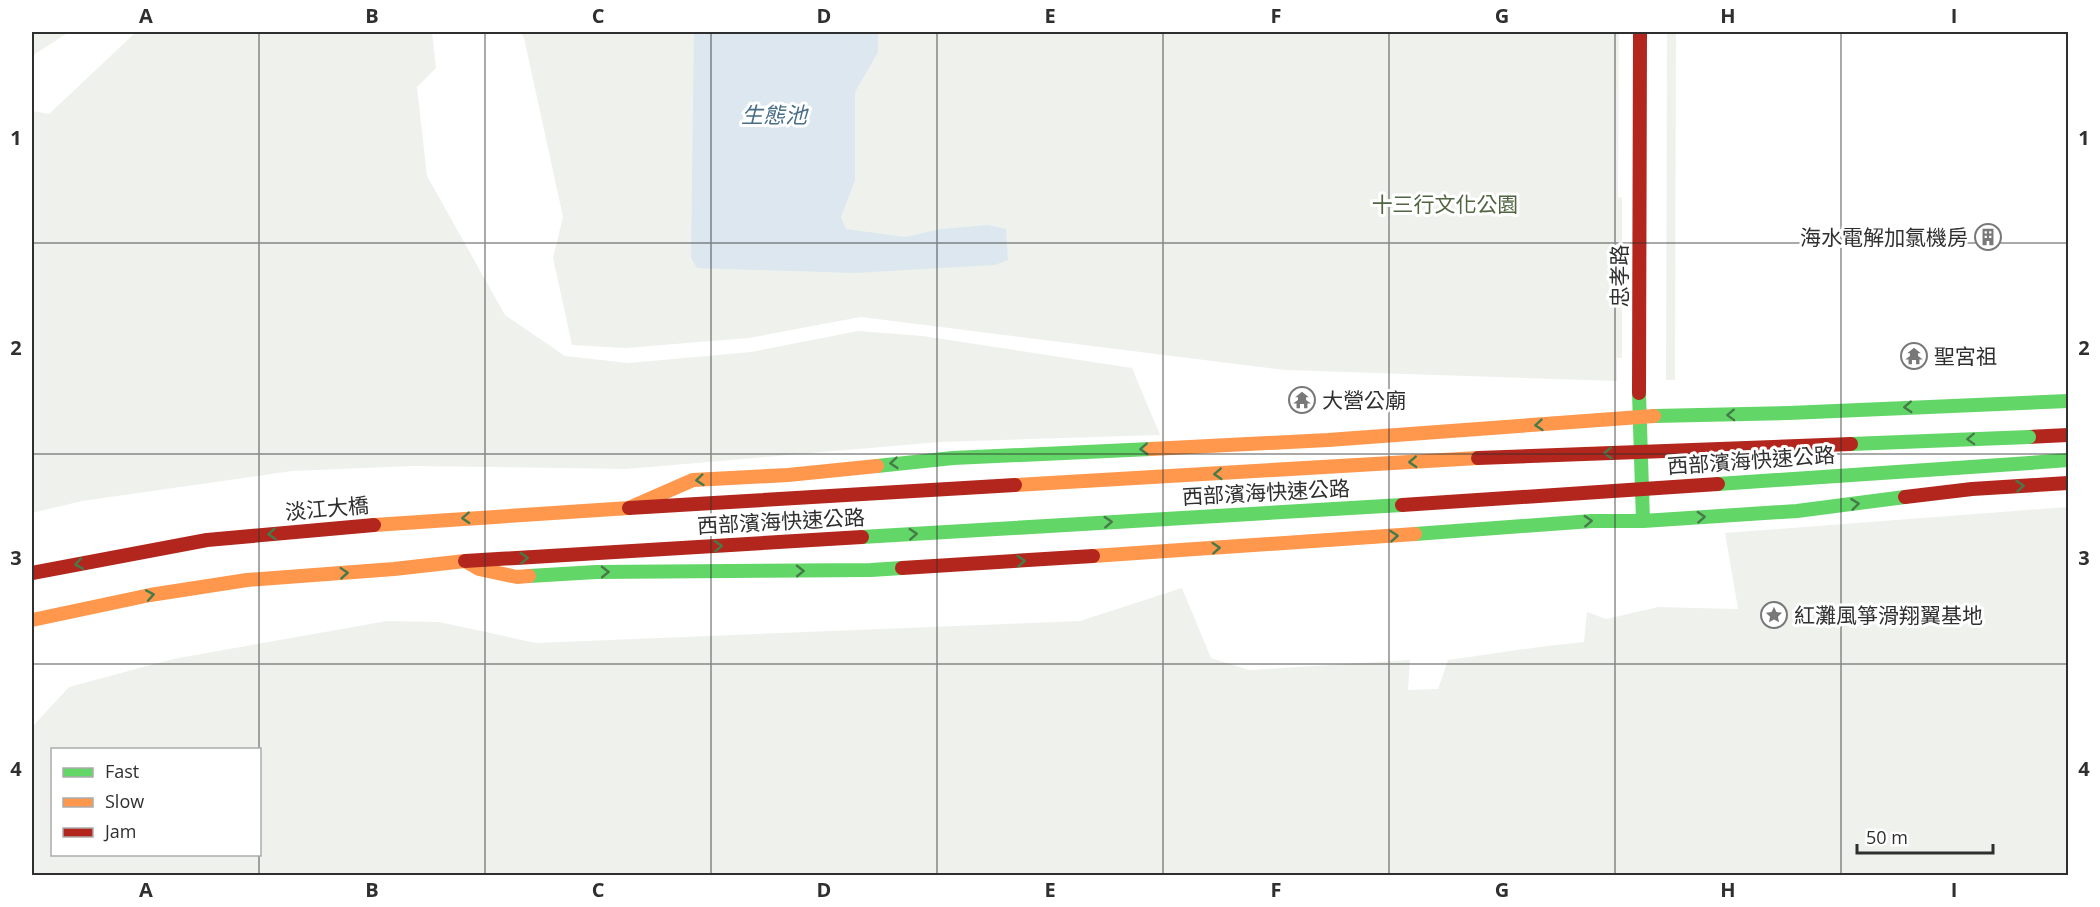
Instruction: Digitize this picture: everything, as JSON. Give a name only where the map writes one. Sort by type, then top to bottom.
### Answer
[{"type":"main road","name":"忠孝路","points":[[1640,32],[1639,416],[1643,520]]},
{"type":"main road","points":[[629,508],[693,480],[788,474],[952,458],[1328,440],[1639,416],[1778,413],[2068,401]]},
{"type":"main road","name":"西部濱海快速公路","points":[[629,508],[1461,459],[2068,435]]},
{"type":"main road","name":"西部濱海快速公路","points":[[465,561],[1453,502],[2068,460]]},
{"type":"main road","points":[[32,620],[150,595],[247,580],[394,569],[465,561],[478,569],[517,577],[596,572],[871,570],[1592,521],[1797,511],[1972,489],[2068,483]]},
{"type":"main road","name":"淡江大橋","points":[[32,573],[207,540],[416,521],[629,508]]},
{"type":"green space","points":[[32,32],[69,32],[32,56]]},
{"type":"green space","points":[[136,32],[432,32],[436,68],[417,87],[427,176],[505,315],[565,356],[628,363],[751,352],[858,331],[923,336],[1132,368],[1160,435],[940,442],[626,469],[413,466],[292,471],[82,501],[32,513],[32,111],[49,114]]},
{"type":"green space","name":"十三行文化公園","points":[[521,32],[1619,32],[1618,197],[1622,198],[1622,358],[1617,358],[1617,381],[1285,370],[861,317],[749,338],[626,348],[572,345],[553,258],[563,217]]},
{"type":"green space","points":[[1667,32],[1676,32],[1675,380],[1666,380]]},
{"type":"green space","points":[[2068,507],[2068,875],[32,875],[32,727],[69,687],[173,659],[387,621],[439,622],[536,643],[1080,621],[1182,588],[1211,658],[1249,670],[1410,660],[1408,690],[1438,689],[1448,660],[1584,642],[1587,612],[1606,619],[1658,607],[1738,609],[1725,533]]},
{"type":"water","name":"生態池","points":[[694,32],[878,32],[878,52],[855,92],[855,180],[841,217],[846,229],[905,237],[941,229],[988,225],[1006,229],[1008,260],[995,265],[854,273],[697,268],[691,258]]},
{"type":"traffic: fast","points":[[1639,393],[1643,521]]},
{"type":"traffic: fast","points":[[1654,416],[1789,413],[2068,401]]},
{"type":"traffic: fast","points":[[1851,444],[2029,437]]},
{"type":"traffic: fast","points":[[877,466],[953,458],[1151,449]]},
{"type":"traffic: fast","points":[[2030,463],[2068,460]]},
{"type":"traffic: fast","points":[[1718,484],[2030,463]]},
{"type":"traffic: fast","points":[[1415,534],[1592,521],[1643,521],[1797,511],[1905,497]]},
{"type":"traffic: fast","points":[[862,537],[1402,505]]},
{"type":"traffic: fast","points":[[529,576],[596,572],[902,568]]},
{"type":"traffic: slow","points":[[1151,449],[1328,440],[1654,416]]},
{"type":"traffic: slow","points":[[1015,485],[1478,458]]},
{"type":"traffic: slow","points":[[374,525],[629,508],[693,480],[788,475],[877,466]]},
{"type":"traffic: slow","points":[[1093,556],[1415,534]]},
{"type":"traffic: slow","points":[[32,620],[150,595],[247,580],[394,569],[465,561],[479,569],[517,577],[529,576]]},
{"type":"traffic: jam","points":[[1639,393],[1640,32]]},
{"type":"traffic: jam","points":[[2029,437],[2068,435]]},
{"type":"traffic: jam","points":[[1478,458],[1851,444]]},
{"type":"traffic: jam","points":[[1905,497],[1972,489],[2068,483]]},
{"type":"traffic: jam","points":[[1402,505],[1718,484]]},
{"type":"traffic: jam","points":[[629,508],[1015,485]]},
{"type":"traffic: jam","points":[[32,573],[207,540],[374,525]]},
{"type":"traffic: jam","points":[[465,561],[862,537]]},
{"type":"traffic: jam","points":[[902,568],[1093,556]]},
{"type":"place","name":"海水電解加氯機房","points":[[1988,237]]},
{"type":"place","name":"聖宮祖","points":[[1914,356]]},
{"type":"place","name":"大營公廟","points":[[1302,400]]},
{"type":"place","name":"紅灘風箏滑翔翼基地","points":[[1774,615]]}]
